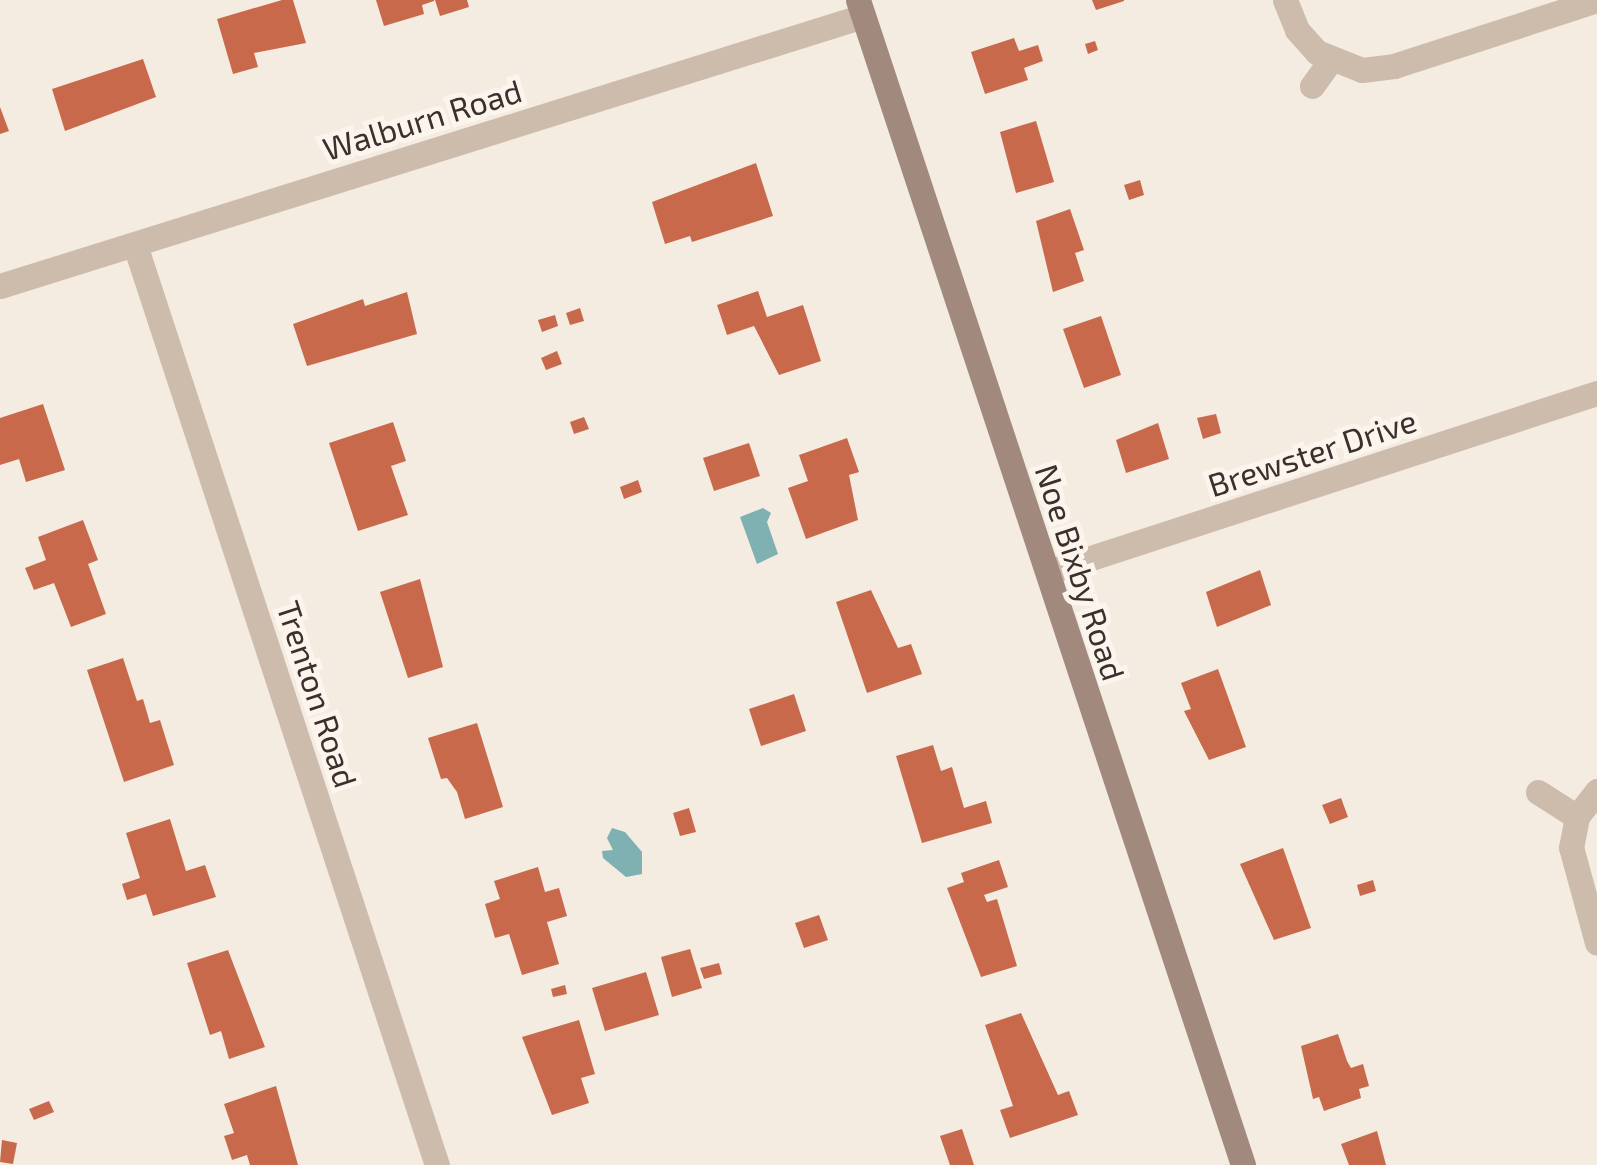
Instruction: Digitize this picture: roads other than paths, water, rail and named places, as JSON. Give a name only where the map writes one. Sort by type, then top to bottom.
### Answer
[{"type":"street","points":[[1285,0],[1297,30],[1330,61],[1362,70],[1394,66],[1597,0]]},
{"type":"street","name":"Walburn Road","points":[[0,286],[861,8]]},
{"type":"street","name":"Noe Bixby Road","points":[[861,8],[1243,1165]]},
{"type":"street","points":[[1312,86],[1330,61]]},
{"type":"street","name":"Trenton Road","points":[[135,244],[436,1165]]},
{"type":"street","name":"Brewster Drive","points":[[1048,572],[1597,393]]},
{"type":"street","points":[[1597,791],[1577,817],[1575,877],[1597,942]]},
{"type":"street","points":[[1538,792],[1577,817]]},
{"type":"water","points":[[763,508],[771,513],[767,522],[778,554],[757,564],[740,517]]},
{"type":"water","points":[[612,828],[625,832],[642,852],[642,874],[626,877],[603,858],[602,851],[613,850],[607,838]]}]
